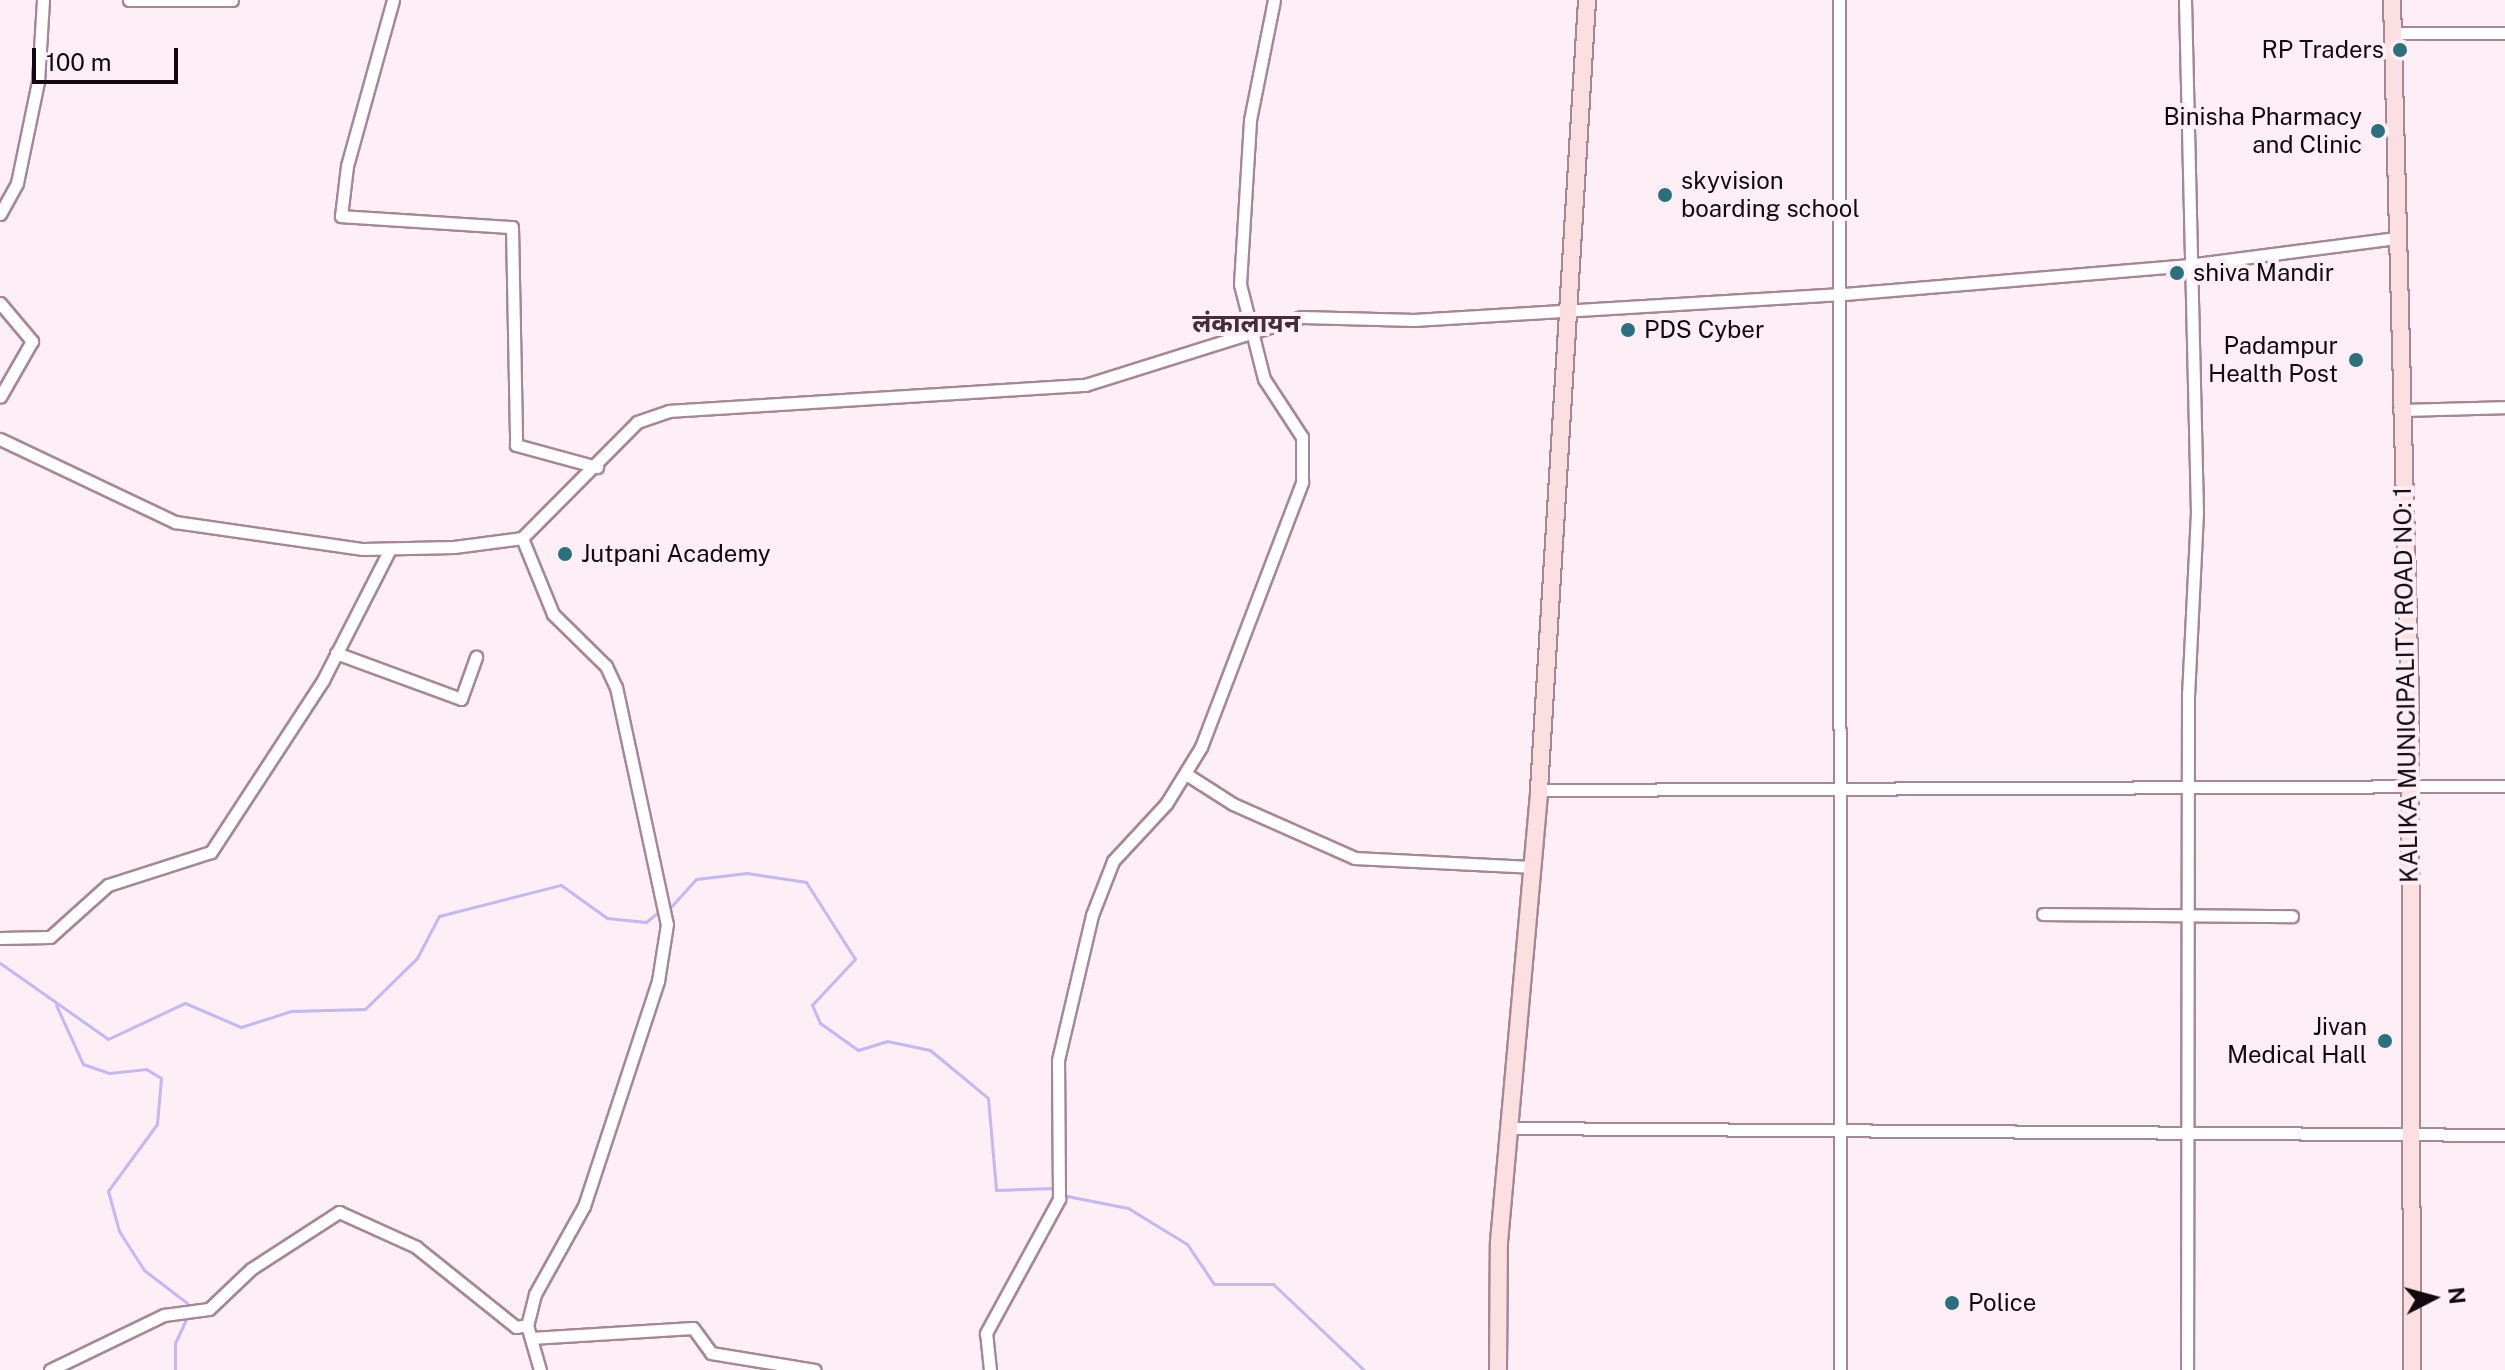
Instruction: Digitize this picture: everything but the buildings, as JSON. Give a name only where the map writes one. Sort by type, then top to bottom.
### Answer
[{"type":"street","points":[[0,214],[17,183],[38,82],[43,0]]},
{"type":"street","points":[[129,0],[232,0]]},
{"type":"street","points":[[393,0],[347,166],[341,216],[512,227],[516,445],[597,467]]},
{"type":"street","points":[[990,1370],[986,1333],[1059,1199],[1058,1060],[1092,915],[1113,861],[1186,774],[1302,482],[1302,437],[1264,379],[1248,338],[1240,284],[1250,120],[1275,23],[1274,0]]},
{"type":"street","points":[[1498,1370],[1499,1242],[1539,790],[1551,505],[1571,309],[1587,0]]},
{"type":"street","points":[[1839,0],[1844,294],[1840,1370]]},
{"type":"street","points":[[2185,0],[2188,265],[2197,471],[2189,788],[2187,1370]]},
{"type":"street","name":"KALIKA MUNICIPALITY ROAD NO: 1","points":[[2392,0],[2399,410],[2410,785],[2412,1370]]},
{"type":"street","points":[[2392,33],[2505,33]]},
{"type":"street","points":[[0,439],[175,522],[389,551],[522,538],[647,415],[1085,385],[1248,338],[1302,317],[1415,320],[1844,294],[2188,265],[2396,238]]},
{"type":"street","points":[[0,303],[32,341],[0,397]]},
{"type":"street","points":[[2399,410],[2505,407]]},
{"type":"street","points":[[522,538],[553,614],[606,666],[616,687],[667,924],[658,981],[584,1206],[535,1294],[527,1325],[540,1370]]},
{"type":"street","points":[[0,938],[50,937],[108,885],[211,852],[336,653],[389,551]]},
{"type":"street","points":[[336,653],[461,699],[476,657]]},
{"type":"street","points":[[1186,774],[1233,804],[1355,858],[1530,867]]},
{"type":"street","points":[[1539,790],[2505,786]]},
{"type":"street","points":[[2043,914],[2292,916]]},
{"type":"street","points":[[1511,1128],[1843,1134],[2505,1135]]},
{"type":"street","points":[[50,1370],[164,1315],[209,1309],[251,1269],[339,1212],[416,1247],[498,1315],[516,1327],[527,1325]]},
{"type":"street","points":[[531,1338],[693,1328],[711,1353],[815,1370]]},
{"type":"waterway","points":[[669,909],[696,879],[747,873],[806,882],[855,959],[812,1005],[820,1023],[858,1050],[887,1041],[930,1050],[988,1098],[996,1190],[1054,1188]]},
{"type":"waterway","points":[[0,963],[108,1039],[185,1003],[241,1027],[291,1011],[365,1009],[417,958],[439,916],[561,885],[607,918],[646,922],[657,913]]},
{"type":"waterway","points":[[56,1005],[83,1064],[109,1073],[146,1069],[161,1078],[157,1124],[108,1191],[119,1231],[144,1270],[187,1303]]},
{"type":"waterway","points":[[1067,1196],[1128,1208],[1187,1244],[1214,1284],[1273,1284],[1364,1370]]},
{"type":"waterway","points":[[175,1370],[175,1343],[189,1313]]},
{"type":"place","name":"RP Traders","points":[[2400,50]]},
{"type":"place","name":"Binisha Pharmacy and Clinic","points":[[2378,131]]},
{"type":"place","name":"skyvision boarding school","points":[[1665,195]]},
{"type":"place","name":"shiva Mandir","points":[[2177,273]]},
{"type":"place","name":"PDS Cyber","points":[[1628,330]]},
{"type":"place","name":"Padampur Health Post","points":[[2356,360]]},
{"type":"place","name":"Jutpani Academy","points":[[565,554]]},
{"type":"place","name":"Jivan Medical Hall","points":[[2385,1041]]},
{"type":"place","name":"Police","points":[[1952,1303]]},
{"type":"district","name":"लंकालायन","points":[[1246,323]]}]
